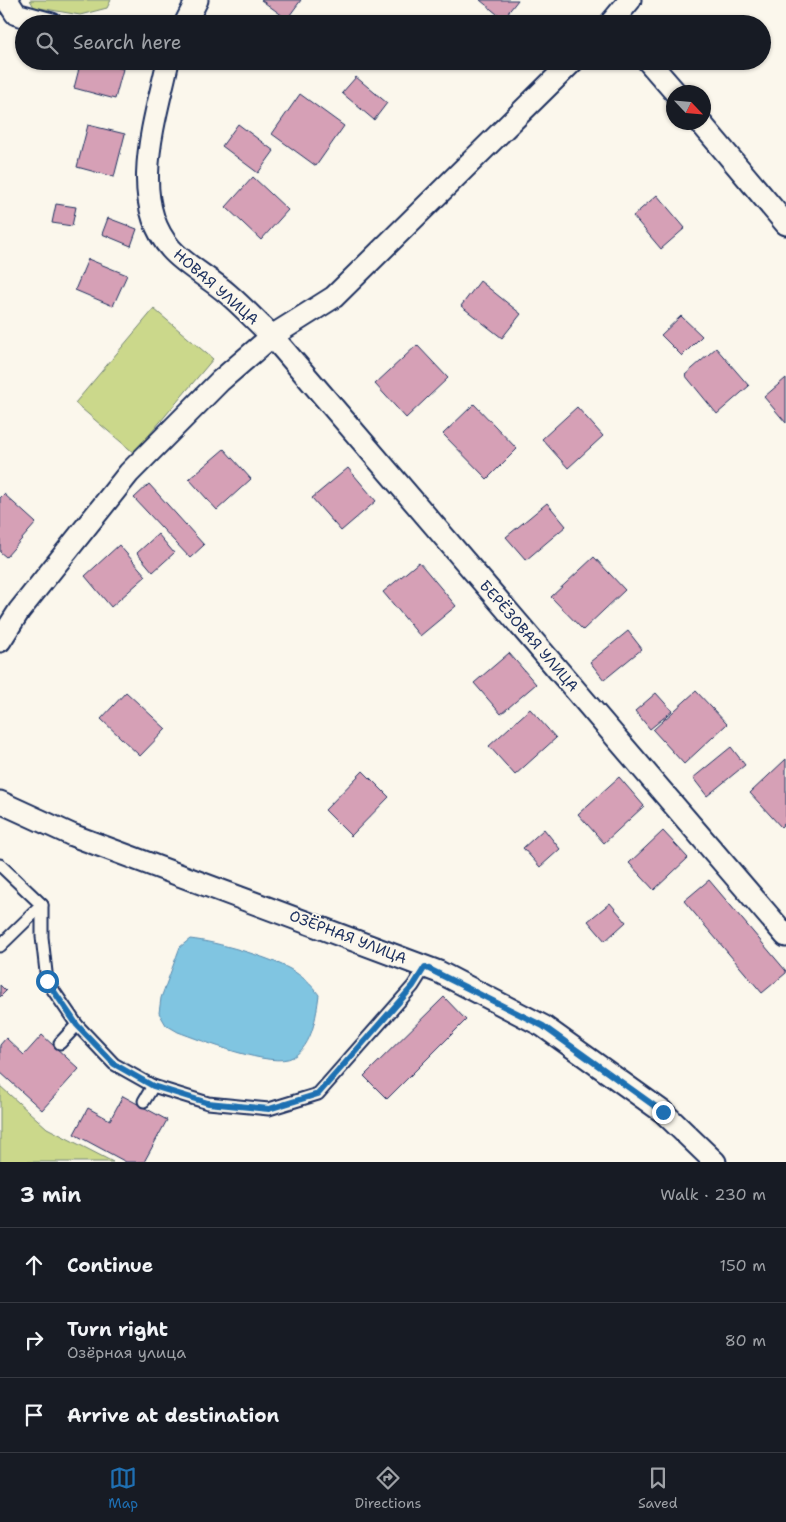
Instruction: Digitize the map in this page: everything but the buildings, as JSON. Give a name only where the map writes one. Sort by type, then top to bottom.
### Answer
[{"type":"street","points":[[7,0],[16,14],[20,15]]},
{"type":"street","points":[[190,15],[197,0]]},
{"type":"street","points":[[618,15],[630,0]]},
{"type":"street","name":"НОВАЯ УЛИЦА","points":[[166,70],[147,175],[147,199],[154,223],[171,249],[228,294],[272,336]]},
{"type":"street","points":[[0,641],[19,611],[129,473],[220,381],[272,336],[334,296],[564,70]]},
{"type":"street","points":[[656,70],[668,85]]},
{"type":"street","points":[[707,130],[786,224]]},
{"type":"street","name":"БЕРЁЗОВАЯ УЛИЦА","points":[[272,336],[786,936]]},
{"type":"street","name":"ОЗЁРНАЯ УЛИЦА","points":[[0,802],[72,834],[425,967],[543,1026],[663,1112],[715,1162]]},
{"type":"lane","points":[[0,865],[42,905],[42,937],[47,981],[77,1025],[114,1064],[153,1086],[208,1103],[269,1109],[318,1094],[413,986],[425,967]]},
{"type":"lane","points":[[0,946],[42,905]]},
{"type":"lane","points":[[60,1043],[77,1025]]},
{"type":"lane","points":[[144,1101],[153,1086]]},
{"type":"green space","points":[[30,0],[111,0],[107,8],[80,15],[34,7]]},
{"type":"green space","points":[[154,309],[213,359],[134,453],[75,403]]},
{"type":"green space","points":[[0,1086],[47,1128],[113,1162],[0,1162]]},
{"type":"water","points":[[190,939],[227,946],[268,959],[290,969],[309,984],[319,995],[318,1003],[315,1021],[309,1038],[300,1052],[293,1057],[283,1060],[254,1056],[202,1041],[178,1032],[166,1025],[159,1013],[161,998],[180,947]]},
{"type":"route","points":[[47,981],[77,1025],[114,1064],[153,1086],[208,1103],[269,1109],[318,1094],[413,986],[425,967],[439,972],[543,1026],[663,1112]]}]
